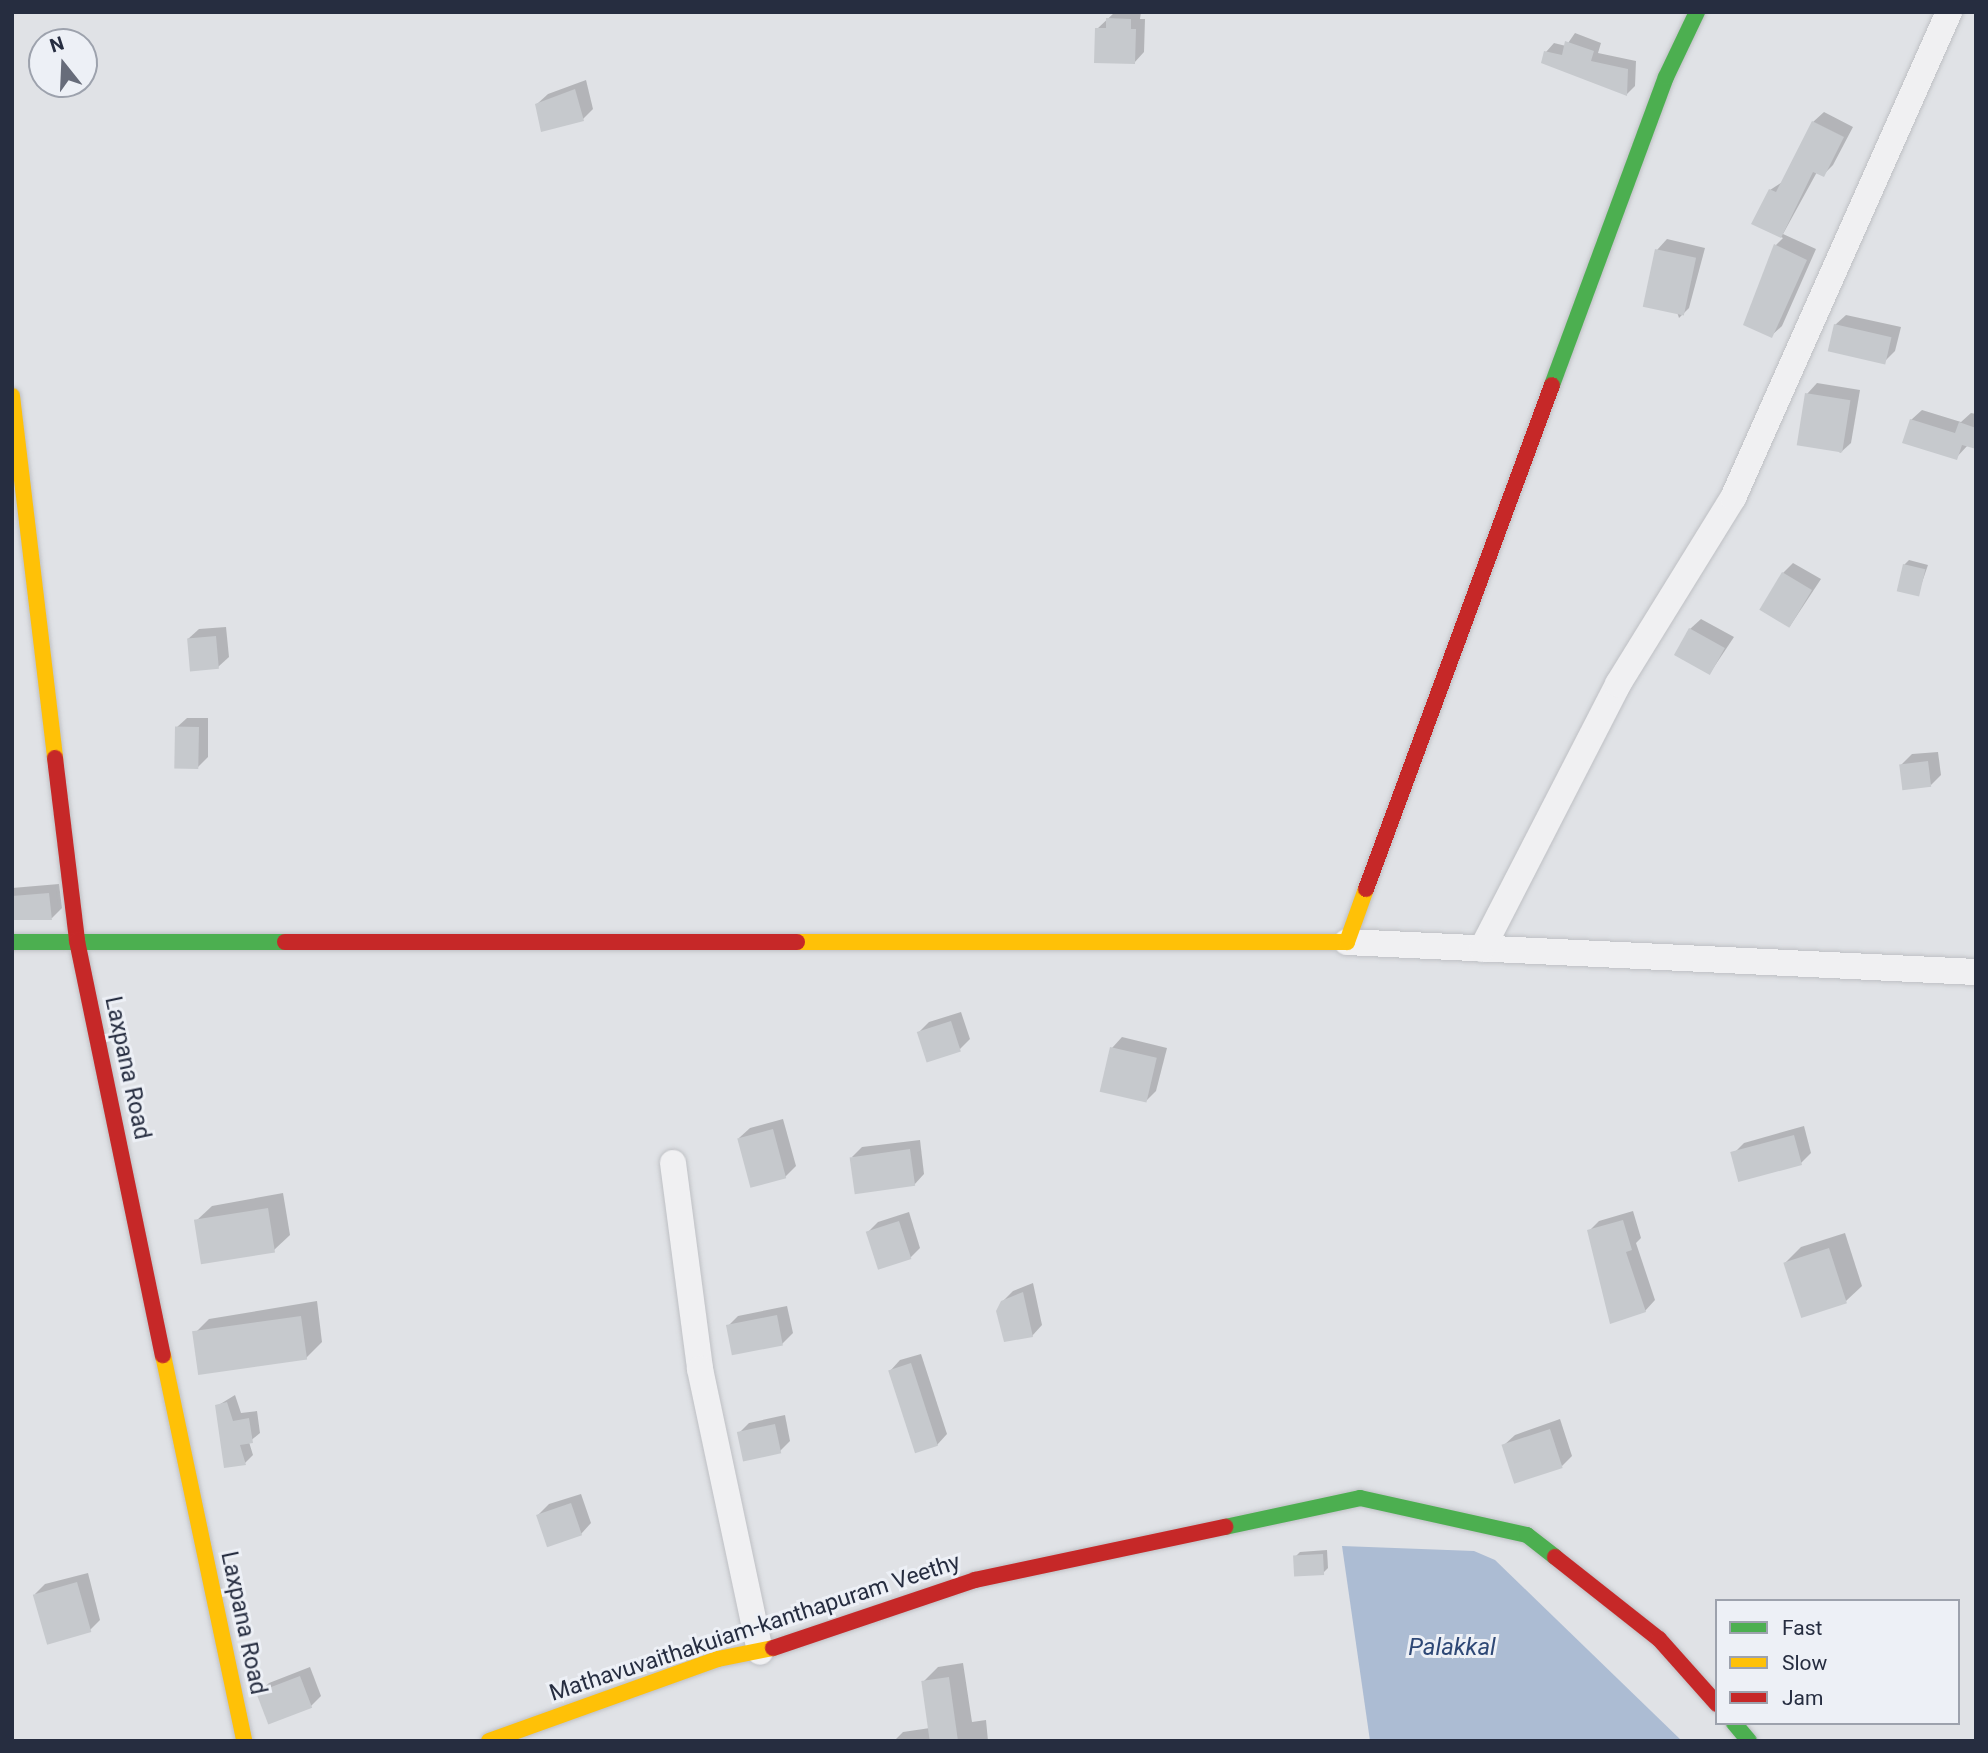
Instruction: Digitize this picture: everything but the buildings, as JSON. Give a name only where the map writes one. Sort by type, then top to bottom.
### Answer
[{"type":"street","points":[[1347,942],[1666,77],[1697,12]]},
{"type":"street","points":[[1482,949],[1618,684],[1734,498],[1949,12]]},
{"type":"street","name":"Laxpana Road","points":[[12,396],[77,941],[244,1741]]},
{"type":"street","points":[[12,942],[1347,942],[1976,972]]},
{"type":"street","points":[[673,1163],[700,1369],[760,1652]]},
{"type":"street","name":"Mathavuvaithakuiam-kanthapuram Veethy","points":[[489,1741],[719,1659],[760,1652],[876,1617],[975,1580],[1360,1498],[1527,1535],[1659,1639],[1715,1702]]},
{"type":"street","points":[[1736,1725],[1749,1741]]},
{"type":"water","name":"Palakkal","points":[[1342,1546],[1474,1551],[1495,1560],[1682,1741],[1370,1741]]},
{"type":"traffic: fast","points":[[1552,385],[1666,77],[1697,12]]},
{"type":"traffic: fast","points":[[12,942],[285,942]]},
{"type":"traffic: fast","points":[[1225,1527],[1360,1498],[1527,1535],[1555,1557]]},
{"type":"traffic: fast","points":[[1736,1725],[1749,1741]]},
{"type":"traffic: slow","points":[[12,396],[55,758]]},
{"type":"traffic: slow","points":[[797,942],[1347,942],[1366,889]]},
{"type":"traffic: slow","points":[[163,1355],[244,1741]]},
{"type":"traffic: slow","points":[[489,1741],[718,1659],[773,1648]]},
{"type":"traffic: jam","points":[[1366,889],[1552,385]]},
{"type":"traffic: jam","points":[[55,758],[77,941],[163,1355]]},
{"type":"traffic: jam","points":[[285,942],[797,942]]},
{"type":"traffic: jam","points":[[773,1648],[975,1580],[1225,1527]]},
{"type":"traffic: jam","points":[[1555,1557],[1659,1639],[1715,1702]]}]
